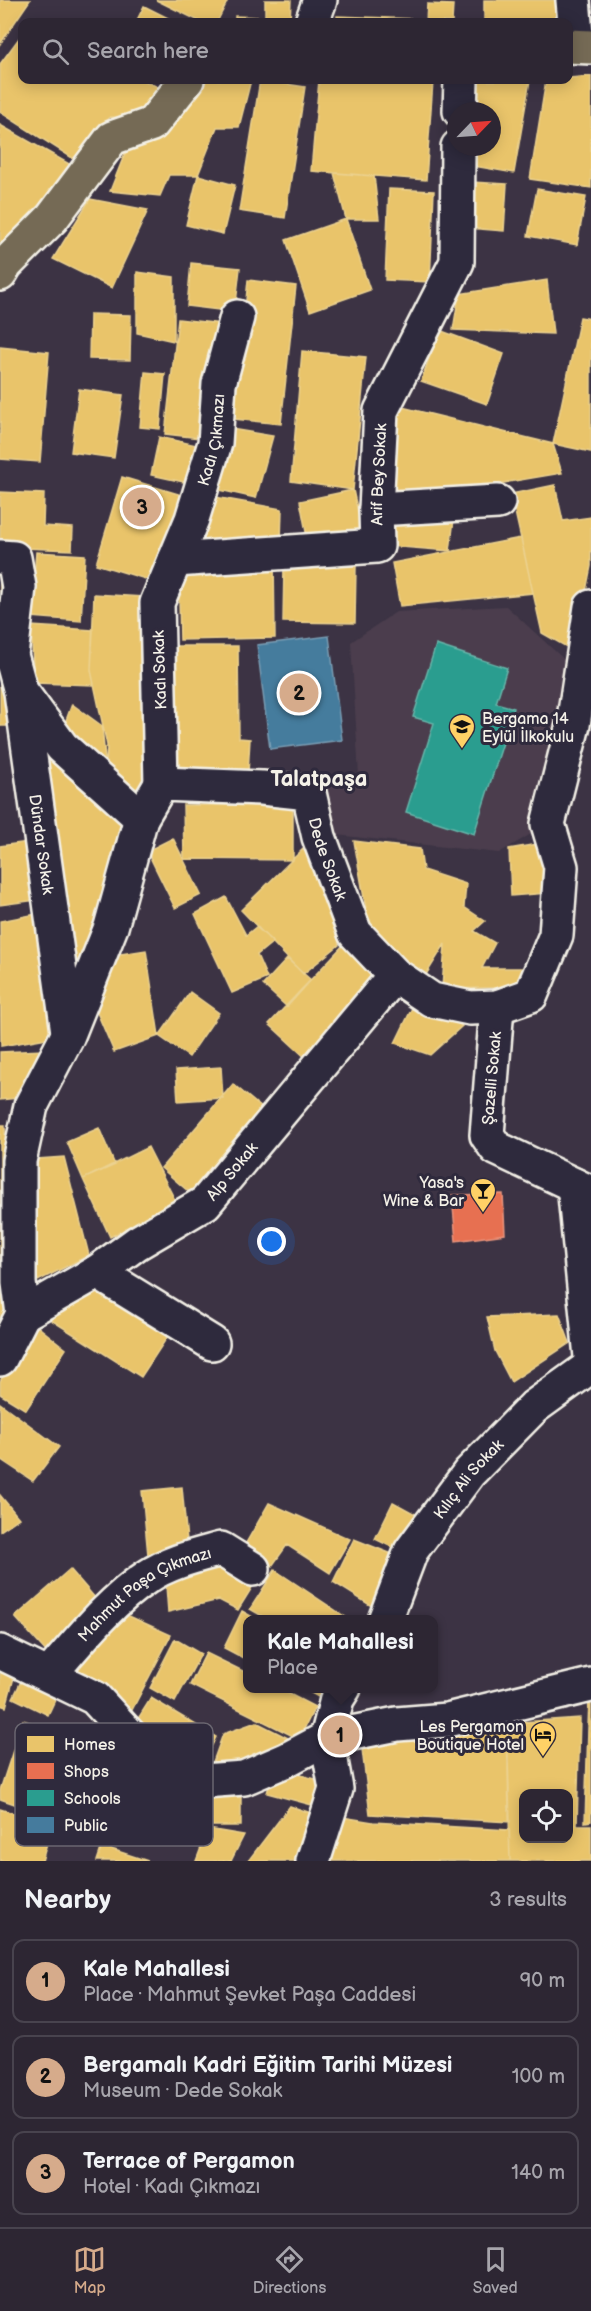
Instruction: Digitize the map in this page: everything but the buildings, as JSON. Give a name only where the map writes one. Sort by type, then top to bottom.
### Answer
[{"type":"main road","points":[[0,274],[6,264],[52,218],[112,138],[152,124],[184,84]]},
{"type":"street","points":[[313,18],[320,0]]},
{"type":"street","points":[[573,0],[579,46]]},
{"type":"street","points":[[460,102],[461,84]]},
{"type":"street","name":"Arif Bey Sokak","points":[[175,560],[377,546],[376,509],[381,411],[457,262],[458,156]]},
{"type":"street","name":"Kadı Çıkmazı","points":[[175,560],[192,519],[215,443],[219,384],[237,317]]},
{"type":"street","points":[[376,509],[498,502]]},
{"type":"street","points":[[0,557],[14,558],[19,587],[5,654]]},
{"type":"street","name":"Kadı Sokak","points":[[161,784],[157,603],[175,560]]},
{"type":"street","name":"Dede Sokak","points":[[161,784],[262,788],[309,793],[319,837],[355,933],[395,975],[432,1000],[470,1008],[497,1007],[531,995],[556,935],[561,867],[548,824],[573,724],[591,607]]},
{"type":"street","name":"Dündar Sokak","points":[[5,654],[21,692],[68,1035]]},
{"type":"street","points":[[21,692],[62,747],[141,818]]},
{"type":"street","points":[[0,1359],[23,1314],[19,1283],[20,1161],[31,1106],[68,1035],[111,927],[141,818],[161,784]]},
{"type":"street","name":"Alp Sokak","points":[[23,1314],[97,1272],[137,1243],[205,1203],[395,975]]},
{"type":"street","name":"Şazelli Sokak","points":[[497,1007],[487,1135],[496,1148],[582,1189]]},
{"type":"street","points":[[582,1189],[591,1357]]},
{"type":"street","points":[[97,1272],[212,1343]]},
{"type":"street","name":"Kılıç Ali Sokak","points":[[387,1615],[411,1551],[469,1473],[534,1407],[591,1366]]},
{"type":"street","name":"Mahmut Paşa Çıkmazı","points":[[49,1675],[86,1633],[148,1576],[176,1563],[221,1549],[253,1569]]},
{"type":"street","points":[[0,1652],[95,1698],[118,1723]]},
{"type":"street","points":[[213,1780],[244,1778],[286,1760],[327,1738],[397,1724],[447,1720],[591,1685]]},
{"type":"street","points":[[314,1861],[336,1789],[327,1738],[337,1699],[341,1693]]},
{"type":"shaded area","name":"Bergama 14 Eylül İlkokulu","points":[[506,606],[581,675],[548,824],[499,853],[328,834],[319,778],[359,776],[351,642],[396,612]]},
{"type":"place","name":"Terrace of Pergamon","points":[[142,507]]},
{"type":"place","name":"Bergamalı Kadri Eğitim Tarihi Müzesi","points":[[299,693]]},
{"type":"place","name":"Bergama 14 Eylül İlkokulu","points":[[462,750]]},
{"type":"place","name":"Yasa's Wine & Bar","points":[[483,1214]]},
{"type":"place","name":"Kale Mahallesi","points":[[340,1735]]},
{"type":"place","name":"Les Pergamon Boutique Hotel","points":[[543,1758]]},
{"type":"district","name":"Talatpaşa","points":[[319,778]]}]
